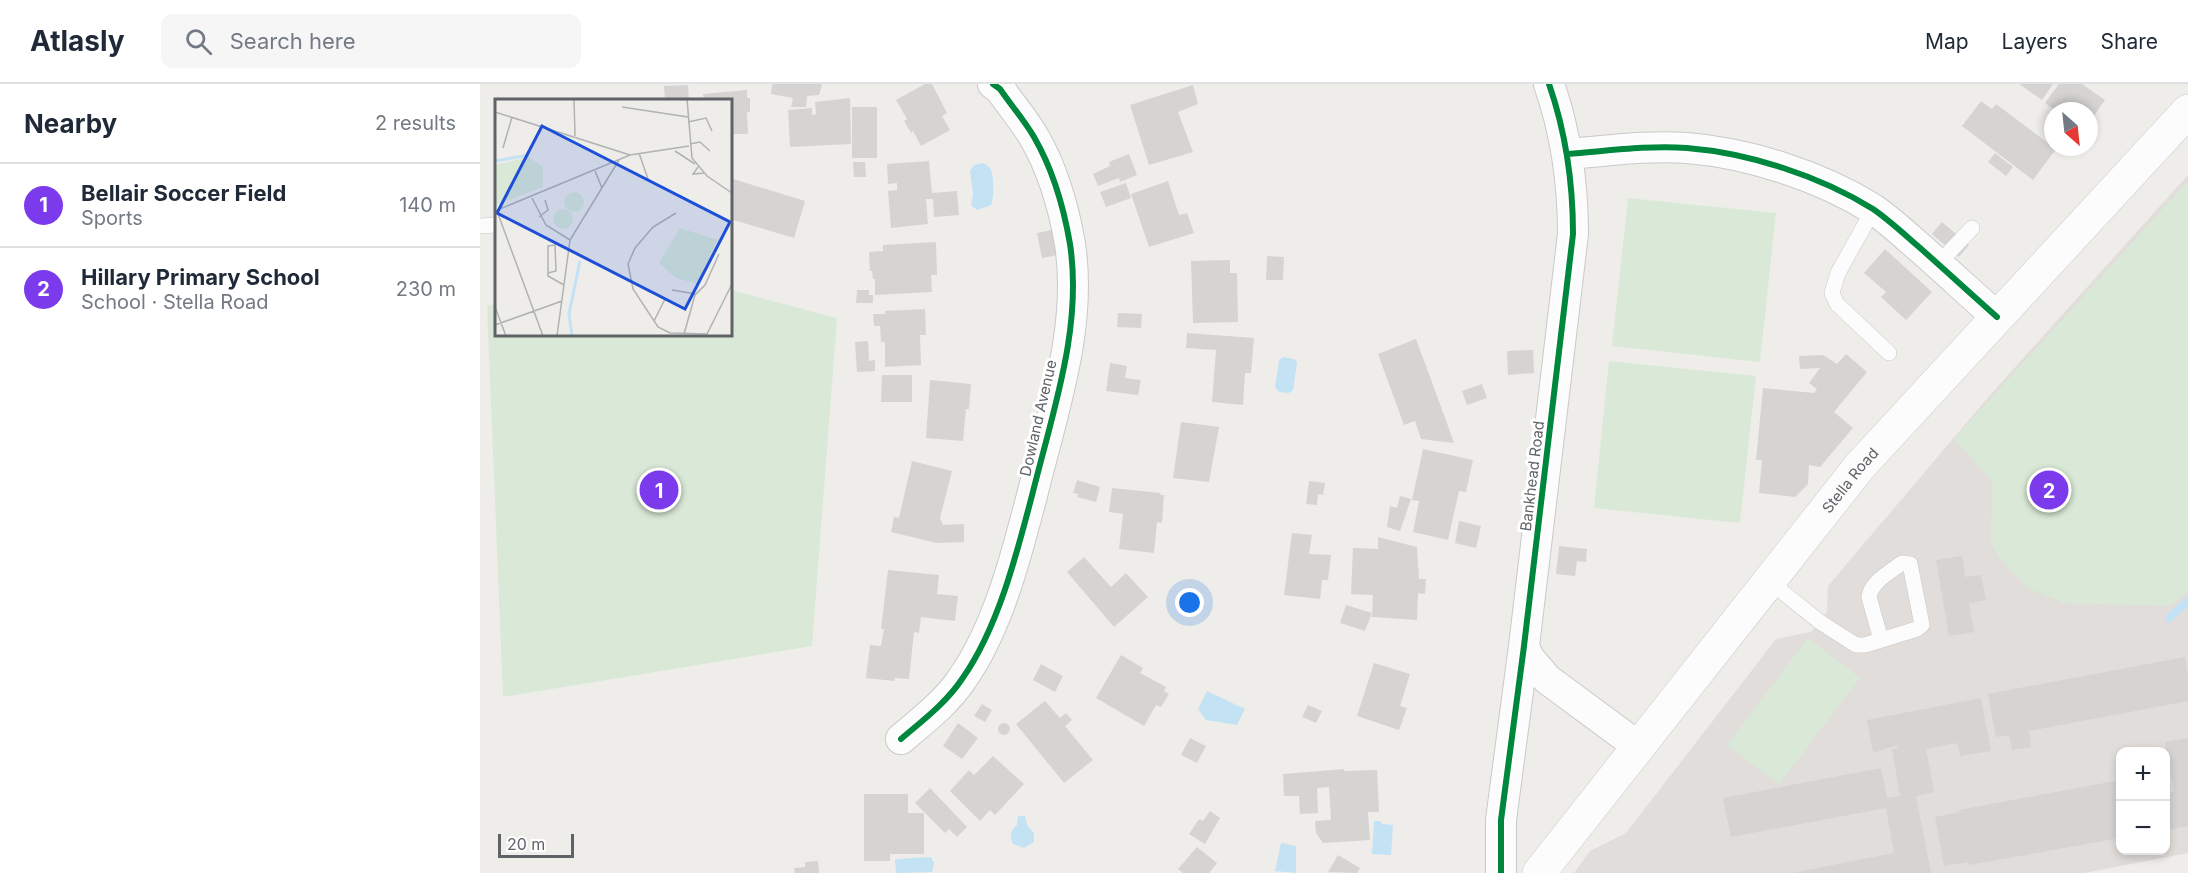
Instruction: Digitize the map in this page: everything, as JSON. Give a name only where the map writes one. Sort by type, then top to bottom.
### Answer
[{"type":"main road","name":"Stella Road","points":[[1539,873],[1860,466],[2188,111]]},
{"type":"street","name":"Dowland Avenue","points":[[901,739],[939,706],[962,680],[984,643],[1017,555],[1070,338],[1073,290],[1070,246],[1059,195],[1034,138],[1000,89],[993,84]]},
{"type":"street","name":"Bankhead Road","points":[[1501,873],[1501,820],[1573,234],[1573,197],[1568,154],[1549,84]]},
{"type":"street","points":[[1568,154],[1626,149],[1687,148],[1750,159],[1795,172],[1829,186],[1873,210],[1997,317]]},
{"type":"street","points":[[1524,646],[1529,658],[1547,679],[1639,747]]},
{"type":"lane","points":[[1873,210],[1838,273],[1832,293],[1837,304],[1889,353]]},
{"type":"lane","points":[[480,226],[495,225]]},
{"type":"lane","points":[[1938,264],[1972,228]]},
{"type":"lane","points":[[1770,582],[1820,622],[1856,645],[1865,645],[1917,629],[1922,625],[1910,564],[1902,563],[1878,582],[1870,592],[1869,597],[1881,640]]},
{"type":"shaded area","points":[[2188,175],[2188,853],[2084,873],[1574,873],[1590,851],[1626,833],[1776,639],[1811,632],[1820,622],[1827,612],[1828,586],[1991,394]]},
{"type":"green space","points":[[2188,181],[2188,590],[2170,606],[2064,603],[2028,588],[1999,558],[1991,542],[1992,481],[1954,439]]},
{"type":"green space","points":[[1628,198],[1776,213],[1760,362],[1612,346]]},
{"type":"green space","points":[[732,290],[837,318],[812,646],[503,697],[487,306],[495,304],[495,336],[732,336]]},
{"type":"green space","points":[[1609,361],[1756,376],[1740,523],[1594,508]]},
{"type":"green space","points":[[1808,638],[1860,678],[1779,784],[1727,745]]},
{"type":"water","points":[[983,163],[990,168],[992,173],[993,198],[991,205],[977,210],[971,205],[973,194],[970,171],[974,165]]},
{"type":"water","points":[[1283,357],[1294,359],[1297,362],[1293,390],[1289,393],[1279,392],[1275,387],[1279,360]]},
{"type":"water","points":[[1207,691],[1245,709],[1237,725],[1206,720],[1198,709]]},
{"type":"water","points":[[1018,816],[1025,816],[1027,825],[1034,833],[1034,842],[1024,848],[1013,844],[1011,838]]},
{"type":"water","points":[[1374,821],[1393,825],[1391,855],[1372,854]]},
{"type":"water","points":[[1281,843],[1296,846],[1296,873],[1275,871]]},
{"type":"water","points":[[931,857],[934,863],[932,872],[896,873],[895,860]]},
{"type":"building","points":[[772,84],[822,84],[819,95],[807,96],[806,107],[791,107],[793,98],[771,94]]},
{"type":"building","points":[[925,84],[932,84],[947,113],[942,116],[950,130],[921,146],[913,131],[911,133],[904,121],[907,119],[896,100]]},
{"type":"building","points":[[2019,84],[2053,84],[2042,100]]},
{"type":"building","points":[[2059,84],[2082,84],[2105,100],[2098,110],[2098,102],[2046,102]]},
{"type":"building","points":[[688,85],[689,99],[665,99],[664,86]]},
{"type":"building","points":[[1193,85],[1198,104],[1178,112],[1193,152],[1149,165],[1130,105]]},
{"type":"building","points":[[747,90],[747,98],[750,98],[750,112],[747,112],[748,134],[732,134],[732,99],[704,99],[703,94]]},
{"type":"building","points":[[850,98],[851,144],[790,147],[788,110],[812,108],[812,115],[816,114],[815,102]]},
{"type":"building","points":[[1981,101],[1992,109],[1996,104],[2044,140],[2044,156],[2051,156],[2033,180],[1962,126]]},
{"type":"building","points":[[852,107],[877,107],[877,158],[852,158]]},
{"type":"building","points":[[1995,153],[2013,167],[2006,176],[1988,162]]},
{"type":"building","points":[[1129,154],[1137,175],[1120,182],[1119,178],[1098,186],[1093,174],[1110,166],[1109,162]]},
{"type":"building","points":[[929,161],[932,193],[957,191],[959,215],[934,217],[933,199],[926,199],[928,224],[891,228],[888,191],[897,190],[897,183],[888,184],[887,164]]},
{"type":"building","points":[[853,162],[865,162],[866,177],[854,177]]},
{"type":"building","points":[[732,179],[805,201],[794,238],[732,220]]},
{"type":"building","points":[[1168,181],[1179,215],[1187,213],[1194,233],[1149,247],[1131,194]]},
{"type":"building","points":[[1126,183],[1131,198],[1106,207],[1100,192]]},
{"type":"building","points":[[1942,222],[1969,245],[1959,257],[1932,234]]},
{"type":"building","points":[[1057,229],[1063,254],[1042,258],[1037,233]]},
{"type":"building","points":[[936,242],[937,275],[931,275],[932,292],[875,295],[875,279],[870,271],[869,252],[883,251],[883,245]]},
{"type":"building","points":[[1885,249],[1932,292],[1906,320],[1881,297],[1886,292],[1864,273]]},
{"type":"building","points":[[1267,256],[1284,257],[1283,280],[1266,280]]},
{"type":"building","points":[[1230,260],[1230,273],[1237,273],[1238,322],[1193,323],[1191,261]]},
{"type":"building","points":[[857,290],[869,290],[869,295],[873,295],[873,303],[856,303]]},
{"type":"building","points":[[925,309],[926,335],[920,335],[921,365],[885,367],[885,342],[881,342],[880,326],[874,326],[873,314],[885,314],[885,311]]},
{"type":"building","points":[[1118,313],[1142,314],[1141,328],[1117,327]]},
{"type":"building","points":[[1187,333],[1254,338],[1251,373],[1245,373],[1243,405],[1212,402],[1216,350],[1186,348]]},
{"type":"building","points":[[1416,339],[1454,443],[1421,439],[1415,421],[1404,425],[1378,354]]},
{"type":"building","points":[[868,341],[869,361],[875,360],[875,371],[857,372],[855,342]]},
{"type":"building","points":[[1533,350],[1534,373],[1508,375],[1507,351]]},
{"type":"building","points":[[1846,354],[1867,372],[1834,412],[1853,428],[1820,467],[1809,465],[1808,484],[1795,497],[1759,493],[1762,460],[1756,460],[1763,388],[1814,393],[1817,389],[1809,383],[1820,368],[1800,369],[1799,356],[1823,355],[1837,364]]},
{"type":"building","points":[[1110,363],[1127,366],[1125,378],[1141,380],[1138,395],[1106,391]]},
{"type":"building","points":[[882,375],[912,375],[912,402],[881,402]]},
{"type":"building","points":[[930,380],[971,384],[963,441],[926,438]]},
{"type":"building","points":[[1482,384],[1487,398],[1467,405],[1462,391]]},
{"type":"building","points":[[1181,422],[1219,427],[1209,482],[1173,478]]},
{"type":"building","points":[[1423,449],[1473,460],[1466,492],[1459,491],[1448,540],[1413,532],[1419,501],[1412,500]]},
{"type":"building","points":[[912,461],[952,471],[940,518],[943,525],[964,524],[964,542],[937,543],[891,532],[894,517],[899,518]]},
{"type":"building","points":[[1077,480],[1100,487],[1096,502],[1077,497],[1078,494],[1073,493]]},
{"type":"building","points":[[1309,481],[1325,483],[1323,495],[1318,494],[1317,505],[1306,504]]},
{"type":"building","points":[[1112,488],[1164,495],[1162,523],[1157,522],[1154,553],[1119,549],[1123,514],[1109,512]]},
{"type":"building","points":[[1400,496],[1411,499],[1400,531],[1387,527],[1390,506],[1397,508]]},
{"type":"building","points":[[1459,521],[1481,526],[1476,548],[1455,543]]},
{"type":"building","points":[[1292,533],[1312,535],[1309,554],[1331,555],[1328,580],[1322,580],[1320,599],[1284,595]]},
{"type":"building","points":[[1378,537],[1417,547],[1419,579],[1426,579],[1425,594],[1418,593],[1417,620],[1372,617],[1373,595],[1351,594],[1353,548],[1378,549]]},
{"type":"building","points":[[1559,546],[1587,549],[1586,562],[1577,561],[1575,576],[1556,574]]},
{"type":"building","points":[[1962,556],[1965,577],[1981,575],[1986,600],[1969,603],[1974,632],[1949,636],[1936,560]]},
{"type":"building","points":[[1084,557],[1111,587],[1126,573],[1148,597],[1114,627],[1067,572]]},
{"type":"building","points":[[888,570],[939,575],[937,594],[958,596],[955,621],[921,617],[919,633],[914,632],[909,679],[895,678],[894,681],[866,678],[870,645],[881,646]]},
{"type":"building","points":[[1346,605],[1372,613],[1365,631],[1340,623]]},
{"type":"building","points":[[1121,655],[1143,668],[1140,673],[1166,687],[1164,691],[1169,694],[1161,707],[1156,705],[1144,726],[1096,698]]},
{"type":"building","points":[[2185,657],[2188,674],[2188,701],[2029,731],[2031,747],[2012,750],[2009,735],[1996,737],[1988,694]]},
{"type":"building","points":[[1374,663],[1410,674],[1400,706],[1407,708],[1399,730],[1357,716]]},
{"type":"building","points":[[1041,664],[1063,676],[1055,692],[1033,680]]},
{"type":"building","points":[[1981,698],[1991,751],[1960,756],[1957,743],[1926,749],[1934,792],[1916,796],[1931,873],[1792,873],[1894,853],[1886,808],[1731,837],[1723,798],[1881,768],[1887,798],[1900,796],[1892,749],[1898,748],[1897,745],[1873,753],[1867,720]]},
{"type":"building","points":[[1045,701],[1060,718],[1066,713],[1072,720],[1065,726],[1093,760],[1064,783],[1016,724]]},
{"type":"building","points":[[982,704],[992,710],[985,722],[974,716]]},
{"type":"building","points":[[1308,705],[1322,711],[1316,723],[1302,717]]},
{"type":"building","points":[[958,723],[978,738],[962,759],[943,746]]},
{"type":"building","points":[[1004,723],[1010,729],[1004,735],[998,729]]},
{"type":"building","points":[[1190,738],[1206,746],[1197,763],[1181,755]]},
{"type":"building","points":[[2188,738],[2188,826],[2170,829],[2170,792],[2174,792],[2170,770],[2170,747],[2166,747],[2165,742]]},
{"type":"building","points":[[993,756],[1024,784],[995,815],[990,810],[980,821],[950,791],[969,770],[974,775]]},
{"type":"building","points":[[1344,769],[1344,771],[1377,770],[1379,812],[1368,812],[1370,840],[1323,843],[1316,833],[1315,821],[1331,820],[1329,787],[1317,788],[1318,813],[1300,814],[1299,796],[1284,796],[1283,774]]},
{"type":"building","points":[[2116,781],[2116,839],[1969,865],[1968,862],[1944,866],[1935,817],[1959,812],[1959,810]]},
{"type":"building","points":[[930,788],[967,827],[957,837],[949,829],[945,833],[915,803]]},
{"type":"building","points":[[864,794],[908,794],[908,813],[924,813],[924,854],[890,854],[890,861],[864,861]]},
{"type":"building","points":[[1210,811],[1220,818],[1205,844],[1189,834],[1199,819],[1203,821]]},
{"type":"building","points":[[1197,847],[1217,863],[1209,873],[1183,873],[1178,869]]},
{"type":"building","points":[[1338,855],[1360,868],[1357,873],[1328,872]]},
{"type":"building","points":[[818,861],[819,873],[795,873],[794,868],[805,867],[805,862]]},
{"type":"waterway","points":[[2169,618],[2188,601]]},
{"type":"cycle path","points":[[901,739],[956,688],[988,633],[1016,554],[1052,420],[1070,332],[1073,273],[1070,244],[1061,203],[1034,137],[1000,89],[993,84]]},
{"type":"cycle path","points":[[1501,873],[1501,820],[1573,234],[1572,196],[1567,158],[1560,121],[1549,84]]},
{"type":"cycle path","points":[[1568,154],[1642,148],[1687,148],[1735,155],[1807,177],[1830,186],[1879,213],[1997,317]]},
{"type":"place","name":"Bellair Soccer Field","points":[[659,490]]},
{"type":"place","name":"Hillary Primary School","points":[[2049,490]]}]
